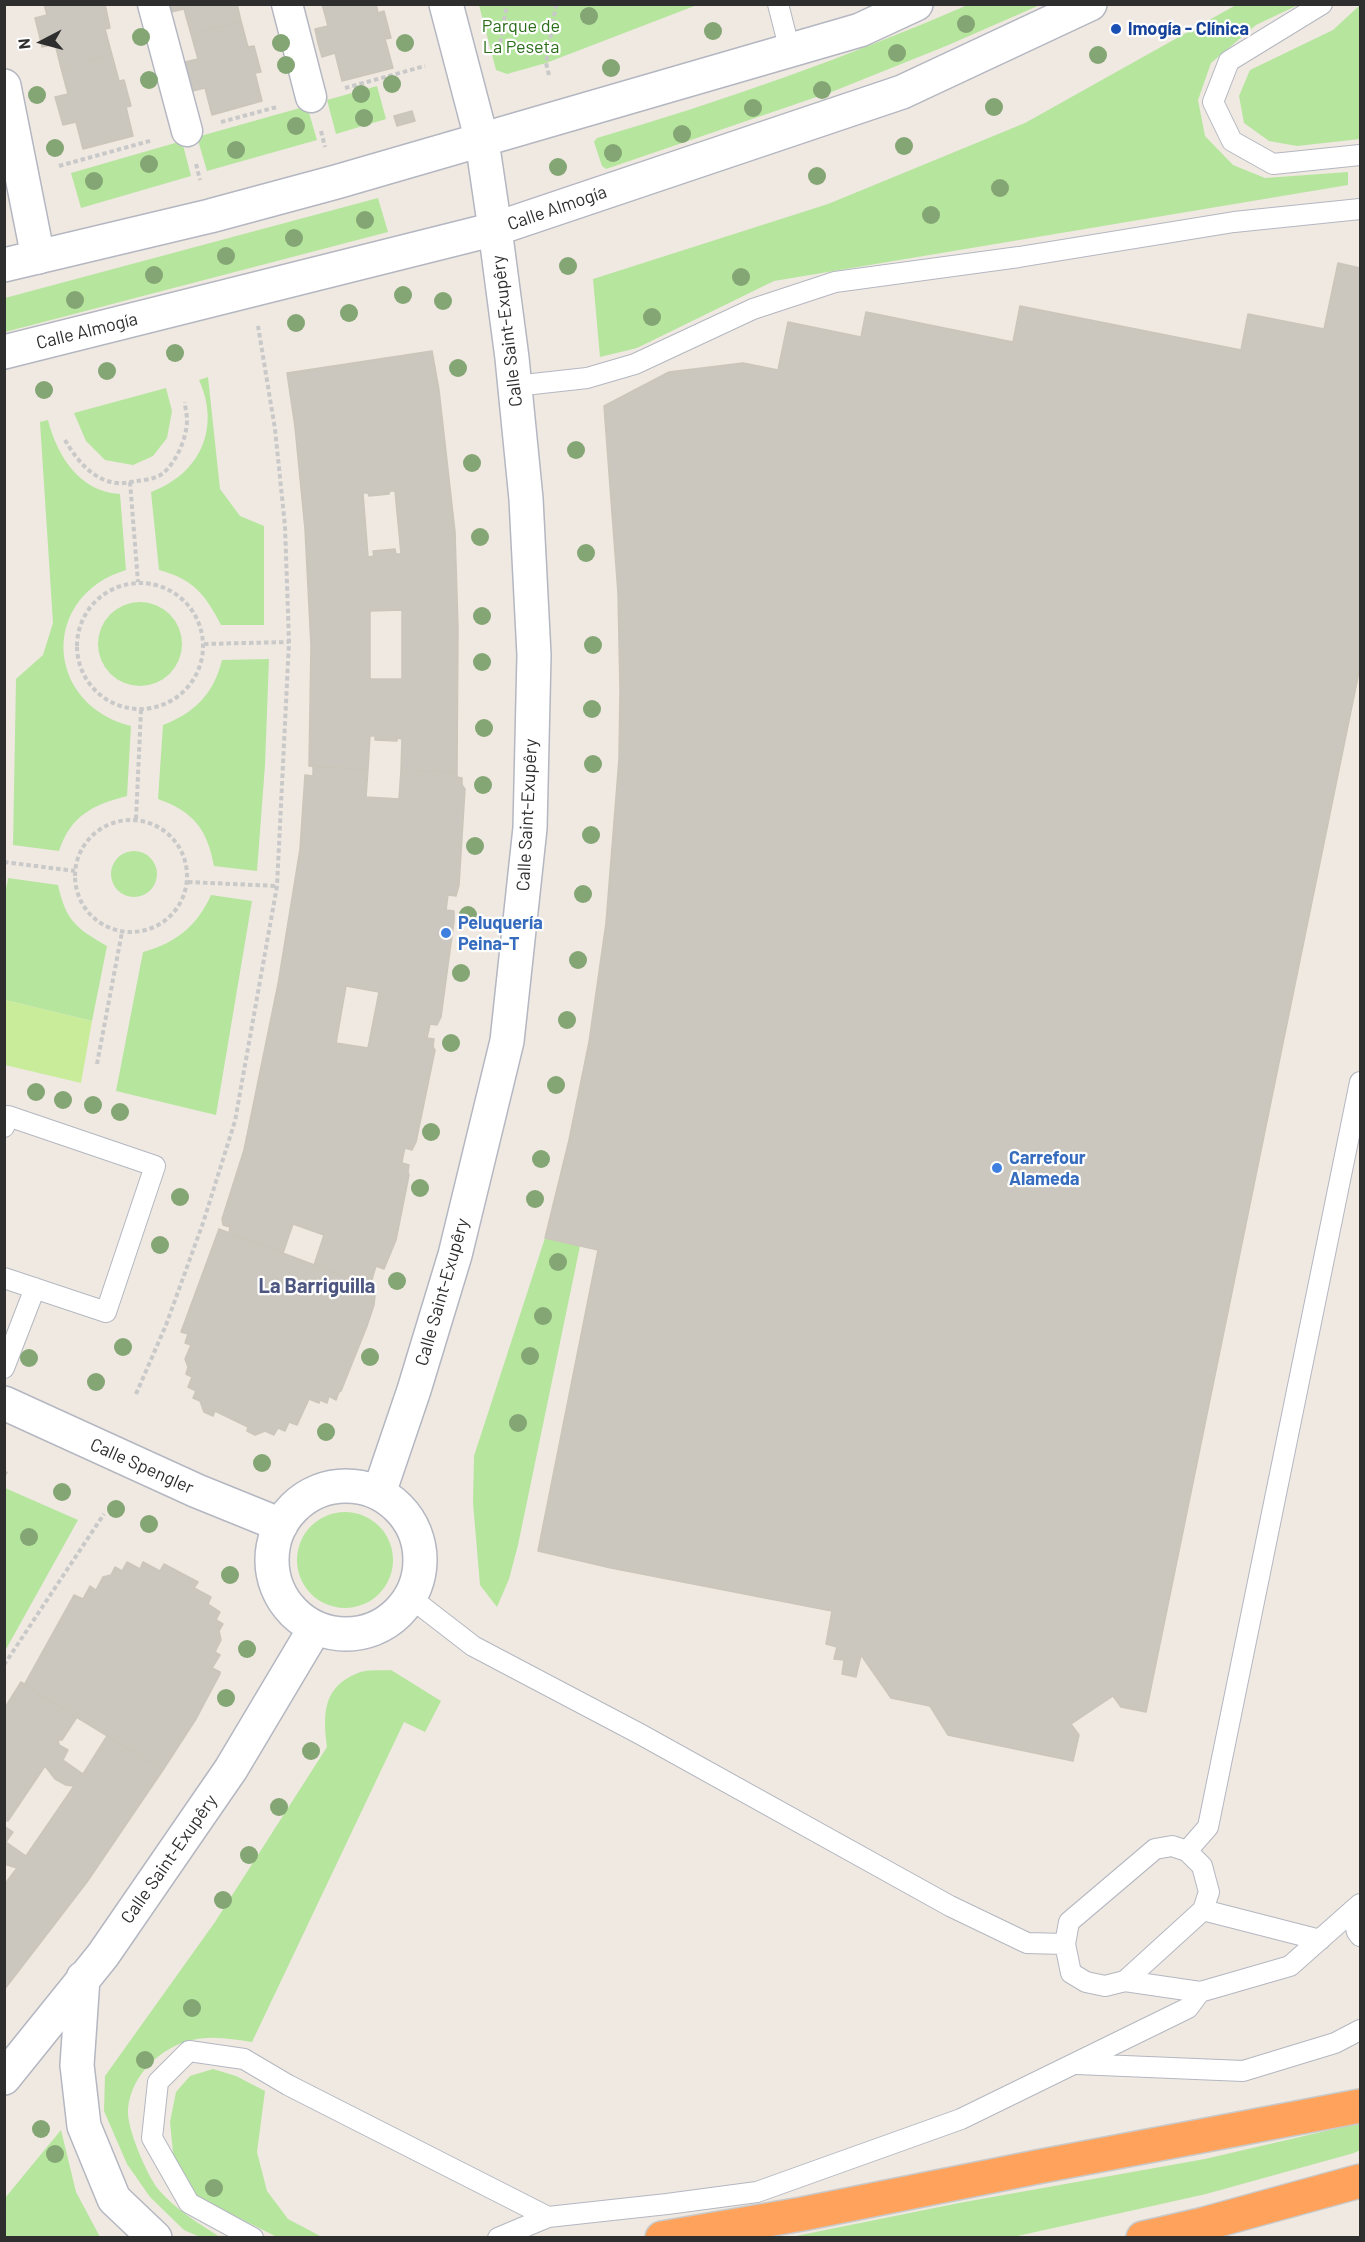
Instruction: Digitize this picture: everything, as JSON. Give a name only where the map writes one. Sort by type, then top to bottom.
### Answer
[{"type":"highway","points":[[662,2238],[802,2214],[1025,2169],[1360,2106]]},
{"type":"highway","points":[[1143,2238],[1204,2224],[1360,2181]]},
{"type":"street","points":[[153,4],[187,131]]},
{"type":"street","points":[[287,4],[311,98]]},
{"type":"street","name":"Calle Saint-Exupêry","points":[[379,1493],[414,1390],[455,1255],[507,1041],[530,828],[534,655],[526,499],[495,229],[482,141],[446,4]]},
{"type":"street","points":[[4,265],[210,216],[482,141],[860,30],[916,4]]},
{"type":"street","name":"Calle Almogía","points":[[4,352],[495,229],[902,92],[1090,4]]},
{"type":"street","points":[[4,86],[38,257]]},
{"type":"street","name":"Calle Spengler","points":[[4,1403],[186,1486],[281,1525]]},
{"type":"street","points":[[351,1486],[379,1493],[403,1512],[418,1538],[421,1569],[411,1598],[394,1618],[370,1631],[344,1635],[315,1628],[286,1604],[277,1585],[273,1555],[281,1525],[299,1503],[323,1489],[351,1486]]},
{"type":"street","name":"Calle Saint-Exupêry","points":[[4,2078],[102,1955],[231,1769],[315,1628]]},
{"type":"street","points":[[83,1978],[77,2065],[84,2126],[114,2199],[155,2238]]},
{"type":"lane","points":[[778,4],[790,51]]},
{"type":"lane","points":[[1323,4],[1229,61],[1213,102],[1232,141],[1273,164],[1360,155]]},
{"type":"lane","points":[[514,386],[587,378],[635,364],[753,309],[835,282],[1019,257],[1234,222],[1360,209]]},
{"type":"lane","points":[[1187,1851],[1208,1827],[1360,1082]]},
{"type":"lane","points":[[4,1127],[8,1116],[155,1166],[106,1312],[4,1278]]},
{"type":"lane","points":[[4,1368],[35,1288]]},
{"type":"lane","points":[[411,1598],[473,1646],[639,1734],[950,1906],[1027,1943],[1065,1944]]},
{"type":"lane","points":[[1125,1982],[1203,1910],[1209,1892],[1202,1866],[1187,1851],[1172,1846],[1155,1849],[1069,1922],[1065,1944],[1071,1973],[1086,1982],[1105,1986],[1125,1982],[1200,1992],[1290,1966],[1356,1907]]},
{"type":"lane","points":[[1356,1907],[1357,1932],[1360,1936]]},
{"type":"lane","points":[[1203,1910],[1320,1940]]},
{"type":"lane","points":[[498,2238],[548,2217],[757,2192],[961,2119],[1188,2008],[1200,1992]]},
{"type":"lane","points":[[1074,2064],[1243,2071],[1335,2043],[1360,2030]]},
{"type":"lane","points":[[253,2238],[189,2203],[152,2138],[158,2082],[189,2051],[244,2060],[288,2085],[548,2217]]},
{"type":"path","points":[[498,59],[507,4]]},
{"type":"path","points":[[549,75],[546,63],[556,4]]},
{"type":"path","points":[[49,168],[431,65]]},
{"type":"path","points":[[311,98],[336,182]]},
{"type":"path","points":[[187,131],[210,216]]},
{"type":"path","points":[[136,1394],[166,1325],[203,1223],[235,1121],[277,886],[289,642],[285,526],[275,429],[252,290]]},
{"type":"path","points":[[65,440],[88,470],[104,479],[117,483],[148,480],[162,474],[173,461],[182,441],[187,421],[184,402]]},
{"type":"path","points":[[130,482],[138,582]]},
{"type":"path","points":[[138,582],[158,584],[176,593],[191,607],[200,625],[204,645],[201,664],[192,683],[178,697],[161,706],[141,710],[119,707],[100,696],[85,679],[77,658],[77,636],[84,615],[98,598],[116,586],[138,582]]},
{"type":"path","points":[[204,645],[289,642]]},
{"type":"path","points":[[136,819],[141,710]]},
{"type":"path","points":[[136,819],[154,824],[169,833],[175,840],[187,864],[188,882],[183,901],[171,917],[155,928],[136,933],[116,931],[99,922],[85,909],[76,891],[75,871],[79,854],[88,838],[102,827],[119,820],[136,819]]},
{"type":"path","points":[[4,862],[75,871]]},
{"type":"path","points":[[188,882],[277,886]]},
{"type":"path","points":[[97,1064],[122,931]]},
{"type":"path","points":[[4,1475],[7,1470]]},
{"type":"path","points":[[4,1665],[104,1514]]},
{"type":"green space","name":"Parque de La Peseta","points":[[479,4],[697,5],[546,63],[507,74],[496,70]]},
{"type":"green space","points":[[970,4],[1040,5],[834,91],[606,169],[602,166],[594,142],[597,138],[785,77]]},
{"type":"green space","points":[[1236,5],[1298,5],[1256,25],[1211,63],[1198,100],[1205,136],[1233,165],[1265,178],[1348,172],[1348,185],[774,281],[637,348],[600,357],[593,279],[828,204],[1025,123]]},
{"type":"green space","points":[[1360,5],[1360,139],[1297,146],[1269,141],[1244,123],[1239,96],[1250,70],[1333,30]]},
{"type":"green space","points":[[377,86],[386,119],[336,134],[327,100]]},
{"type":"green space","points":[[307,106],[317,140],[207,171],[197,137]]},
{"type":"green space","points":[[182,141],[191,176],[81,208],[71,173]]},
{"type":"green space","points":[[378,198],[388,232],[5,332],[5,298]]},
{"type":"green space","points":[[208,377],[220,489],[240,516],[264,526],[264,625],[221,625],[197,589],[181,578],[159,570],[151,492],[182,474],[194,461],[202,447],[208,415],[199,380]]},
{"type":"green space","points":[[166,388],[172,411],[167,438],[153,456],[133,465],[105,460],[86,441],[74,413]]},
{"type":"green space","points":[[48,420],[57,446],[72,470],[93,487],[120,494],[126,570],[98,583],[78,602],[67,625],[64,650],[69,674],[81,696],[102,714],[131,726],[127,796],[104,803],[85,813],[70,828],[59,851],[13,845],[16,679],[43,655],[53,623],[40,422]]},
{"type":"green space","points":[[140,602],[163,609],[175,621],[182,644],[175,667],[163,679],[140,686],[117,679],[105,667],[98,644],[105,621],[117,609]]},
{"type":"green space","points":[[269,659],[265,765],[257,871],[214,866],[203,832],[197,824],[181,810],[158,799],[163,725],[185,714],[202,700],[214,682],[222,660]]},
{"type":"green space","points":[[134,851],[150,858],[157,874],[150,890],[134,897],[118,890],[111,874],[118,858]]},
{"type":"green space","points":[[8,878],[58,885],[65,907],[74,922],[87,934],[107,946],[92,1021],[5,1000],[4,900]]},
{"type":"green space","points":[[211,895],[252,901],[216,1115],[116,1091],[143,952],[166,944],[184,932],[199,916]]},
{"type":"green space","points":[[5,1000],[92,1021],[81,1083],[5,1065]]},
{"type":"green space","points":[[545,1238],[580,1246],[518,1545],[509,1579],[497,1607],[480,1585],[473,1503],[474,1456]]},
{"type":"green space","points":[[5,1488],[78,1520],[5,1651]]},
{"type":"green space","points":[[345,1512],[363,1516],[379,1526],[389,1542],[393,1560],[389,1578],[379,1594],[363,1604],[345,1608],[327,1604],[311,1594],[301,1578],[297,1560],[301,1542],[311,1526],[327,1516]]},
{"type":"green space","points":[[391,1670],[441,1701],[425,1732],[404,1722],[252,2042],[207,2038],[180,2044],[169,2049],[150,2064],[141,2074],[130,2097],[128,2117],[130,2127],[153,2182],[179,2209],[220,2237],[200,2237],[184,2230],[150,2197],[127,2164],[104,2111],[105,2076],[215,1922],[327,1747],[325,1724],[331,1694],[346,1679],[358,1673]]},
{"type":"green space","points":[[213,2069],[236,2076],[265,2091],[257,2152],[267,2191],[288,2219],[322,2237],[277,2237],[197,2197],[174,2162],[170,2122],[176,2092],[190,2076]]},
{"type":"green space","points":[[1360,2123],[1360,2150],[1354,2153],[1206,2194],[1013,2237],[786,2238],[959,2203],[1205,2159]]},
{"type":"green space","points":[[61,2130],[76,2192],[100,2237],[5,2237],[5,2198]]},
{"type":"building","points":[[44,4],[105,4],[110,28],[105,29],[112,55],[61,68],[55,44],[42,47],[35,18],[47,15]]},
{"type":"building","points":[[170,4],[237,4],[241,21],[191,34],[184,9],[171,12]]},
{"type":"building","points":[[322,4],[376,4],[378,13],[384,11],[391,38],[385,39],[393,68],[342,81],[335,53],[322,57],[318,43],[315,29],[328,26]]},
{"type":"building","points":[[241,21],[248,47],[254,46],[261,72],[255,73],[262,101],[212,115],[205,88],[192,91],[185,62],[198,59],[191,34]]},
{"type":"building","points":[[112,55],[119,81],[124,80],[131,106],[126,107],[133,136],[83,149],[76,122],[63,125],[55,97],[68,94],[61,68]]},
{"type":"building","points":[[412,111],[415,121],[397,126],[394,116]]},
{"type":"building","points":[[1338,263],[1360,268],[1360,667],[1146,1712],[1121,1707],[1113,1696],[1071,1724],[1079,1735],[1073,1761],[948,1735],[930,1706],[891,1698],[861,1655],[856,1677],[842,1674],[844,1660],[834,1659],[837,1647],[826,1644],[832,1611],[611,1568],[538,1551],[598,1250],[545,1238],[569,1140],[589,1042],[606,923],[619,759],[618,593],[604,406],[669,372],[743,363],[778,370],[788,322],[861,337],[866,312],[1013,342],[1020,306],[1241,350],[1248,314],[1324,329]]},
{"type":"building","points":[[432,351],[439,390],[455,532],[458,628],[457,772],[401,770],[402,739],[397,738],[397,741],[375,740],[375,736],[370,736],[368,769],[309,766],[311,646],[305,529],[287,373]],"holes":[[[390,491],[395,491],[401,554],[396,554],[395,549],[373,551],[374,556],[368,557],[363,493],[368,493],[369,496],[389,494]],[[402,610],[402,679],[370,679],[370,611]]]},
{"type":"building","points":[[313,766],[368,769],[366,797],[399,799],[401,770],[457,772],[457,777],[462,778],[462,785],[465,789],[459,885],[456,896],[448,895],[446,910],[454,911],[454,921],[441,1017],[437,1025],[430,1024],[427,1038],[434,1039],[435,1050],[416,1142],[412,1150],[405,1148],[403,1156],[402,1163],[409,1165],[409,1175],[396,1240],[384,1269],[376,1266],[370,1286],[314,1265],[324,1235],[293,1224],[283,1253],[229,1233],[230,1227],[223,1225],[222,1219],[244,1150],[278,984],[300,849],[305,775],[313,776]],"holes":[[[346,986],[379,992],[368,1048],[336,1043]]]},
{"type":"building","points":[[219,1229],[370,1286],[368,1292],[375,1295],[367,1326],[336,1400],[329,1396],[327,1403],[309,1399],[297,1425],[289,1422],[285,1431],[278,1428],[274,1435],[265,1431],[255,1435],[247,1431],[248,1427],[215,1411],[213,1416],[204,1412],[200,1401],[193,1398],[196,1391],[188,1387],[192,1377],[186,1374],[188,1367],[185,1359],[191,1345],[185,1343],[188,1334],[181,1332]]},
{"type":"building","points":[[127,1562],[140,1569],[143,1562],[160,1571],[164,1564],[198,1582],[194,1588],[211,1597],[208,1604],[220,1612],[216,1620],[223,1624],[219,1631],[221,1640],[215,1652],[220,1655],[212,1668],[220,1674],[196,1719],[163,1770],[24,1685],[74,1595],[83,1599],[90,1586],[96,1590],[103,1577],[111,1575],[115,1567],[122,1571]]},
{"type":"building","points":[[21,1682],[77,1717],[62,1740],[58,1740],[59,1745],[68,1750],[63,1760],[83,1774],[107,1736],[163,1770],[87,1882],[4,1990],[4,1885],[17,1868],[4,1864],[4,1826],[13,1832],[6,1842],[26,1856],[74,1786],[66,1785],[55,1779],[45,1766],[8,1821],[4,1821],[4,1709]]},
{"type":"place","name":"lmogía - Clínica","points":[[1116,29]]},
{"type":"place","name":"Peluquería Peina-T","points":[[446,933]]},
{"type":"place","name":"Carrefour Alameda","points":[[997,1168]]},
{"type":"district","name":"La Barriguilla","points":[[317,1286]]}]
